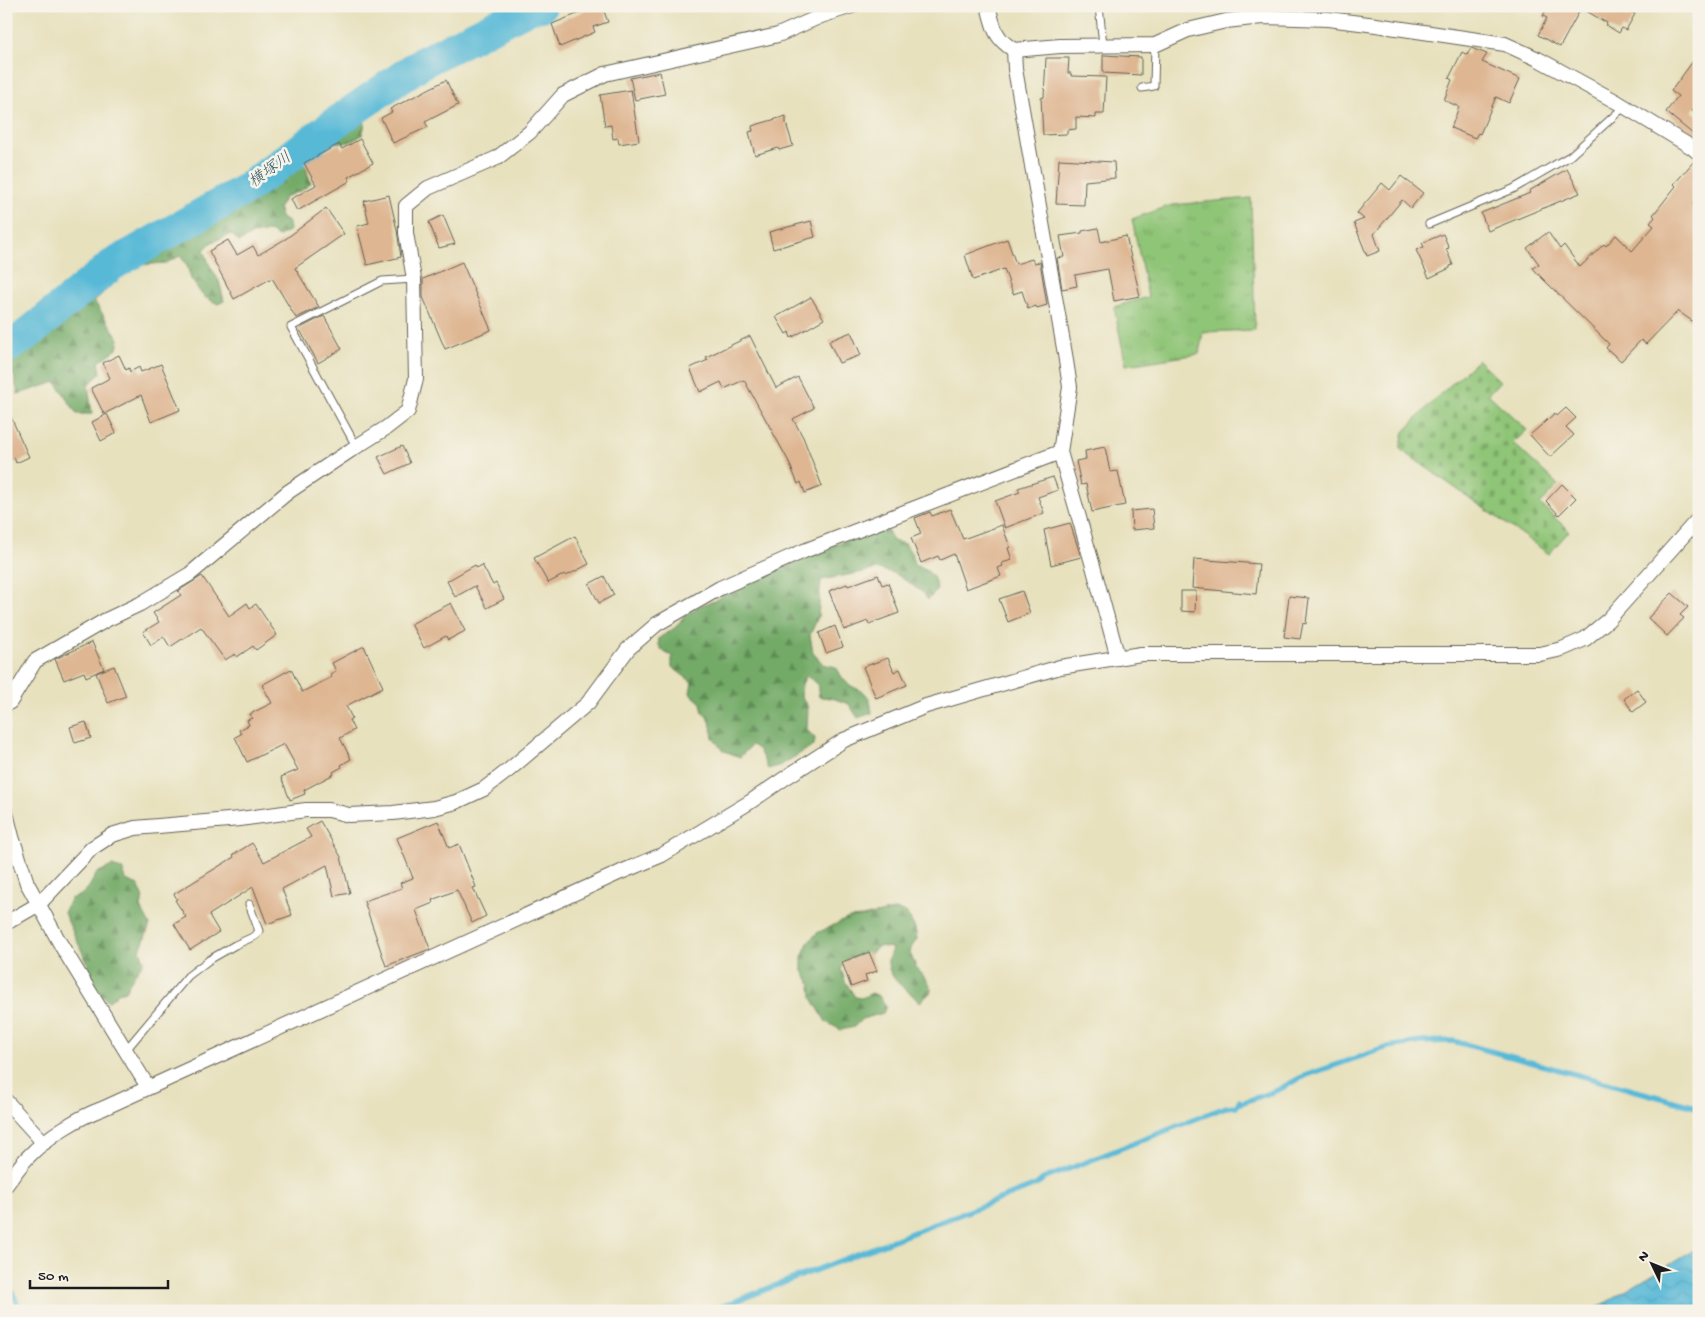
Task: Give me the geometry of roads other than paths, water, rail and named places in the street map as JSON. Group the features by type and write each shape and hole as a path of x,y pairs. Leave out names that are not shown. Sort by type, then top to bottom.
{"street":[{"path":"6,704 10,702 35,660 106,620 140,604 190,574 288,492 386,428 408,411 416,379 414,279 406,233 406,206 428,188 497,158 530,132 563,95 605,74 778,35 821,16 852,6"},
{"path":"988,6 1001,42 1014,50 1103,45 1155,45 1188,30 1226,22 1262,11 1296,12 1328,19 1376,24 1505,44 1538,59 1625,106 1697,148"},
{"path":"1014,50 1015,69 1070,387 1060,452 1118,658"},
{"path":"6,923 39,904 92,848 112,835 135,828 240,820 306,810 329,810 348,815 393,813 434,808 456,802 484,789 588,703 610,676 628,649 657,624 720,588 804,551 1060,452"},
{"path":"6,1185 28,1156 84,1116 370,985 662,855 750,802 844,740 926,706 1060,666 1141,654 1540,654 1562,649 1585,639 1608,620 1694,534 1699,518"},
{"path":"6,813 27,883 148,1088"},
{"path":"6,1101 44,1144"}],"lane":[{"path":"1099,6 1103,45"},
{"path":"1142,88 1154,86 1155,45"},
{"path":"1428,224 1513,189 1570,156 1625,106"},
{"path":"356,446 292,327 382,281 414,279"},
{"path":"125,1051 188,976 208,960 235,944 256,936 259,931 250,904"}],"water":[{"path":"1699,1247 1699,1311 1592,1311"}],"waterway":[{"name":"横塚川","path":"6,348 24,337 112,265 246,189 345,116 423,62 531,7 541,6"},
{"path":"710,1311 1036,1185 1043,1179 1226,1107 1237,1106 1239,1101 1241,1103 1278,1090 1304,1076 1388,1047 1421,1042 1453,1041 1699,1108"},
{"path":"6,1279 21,1311"}]}
